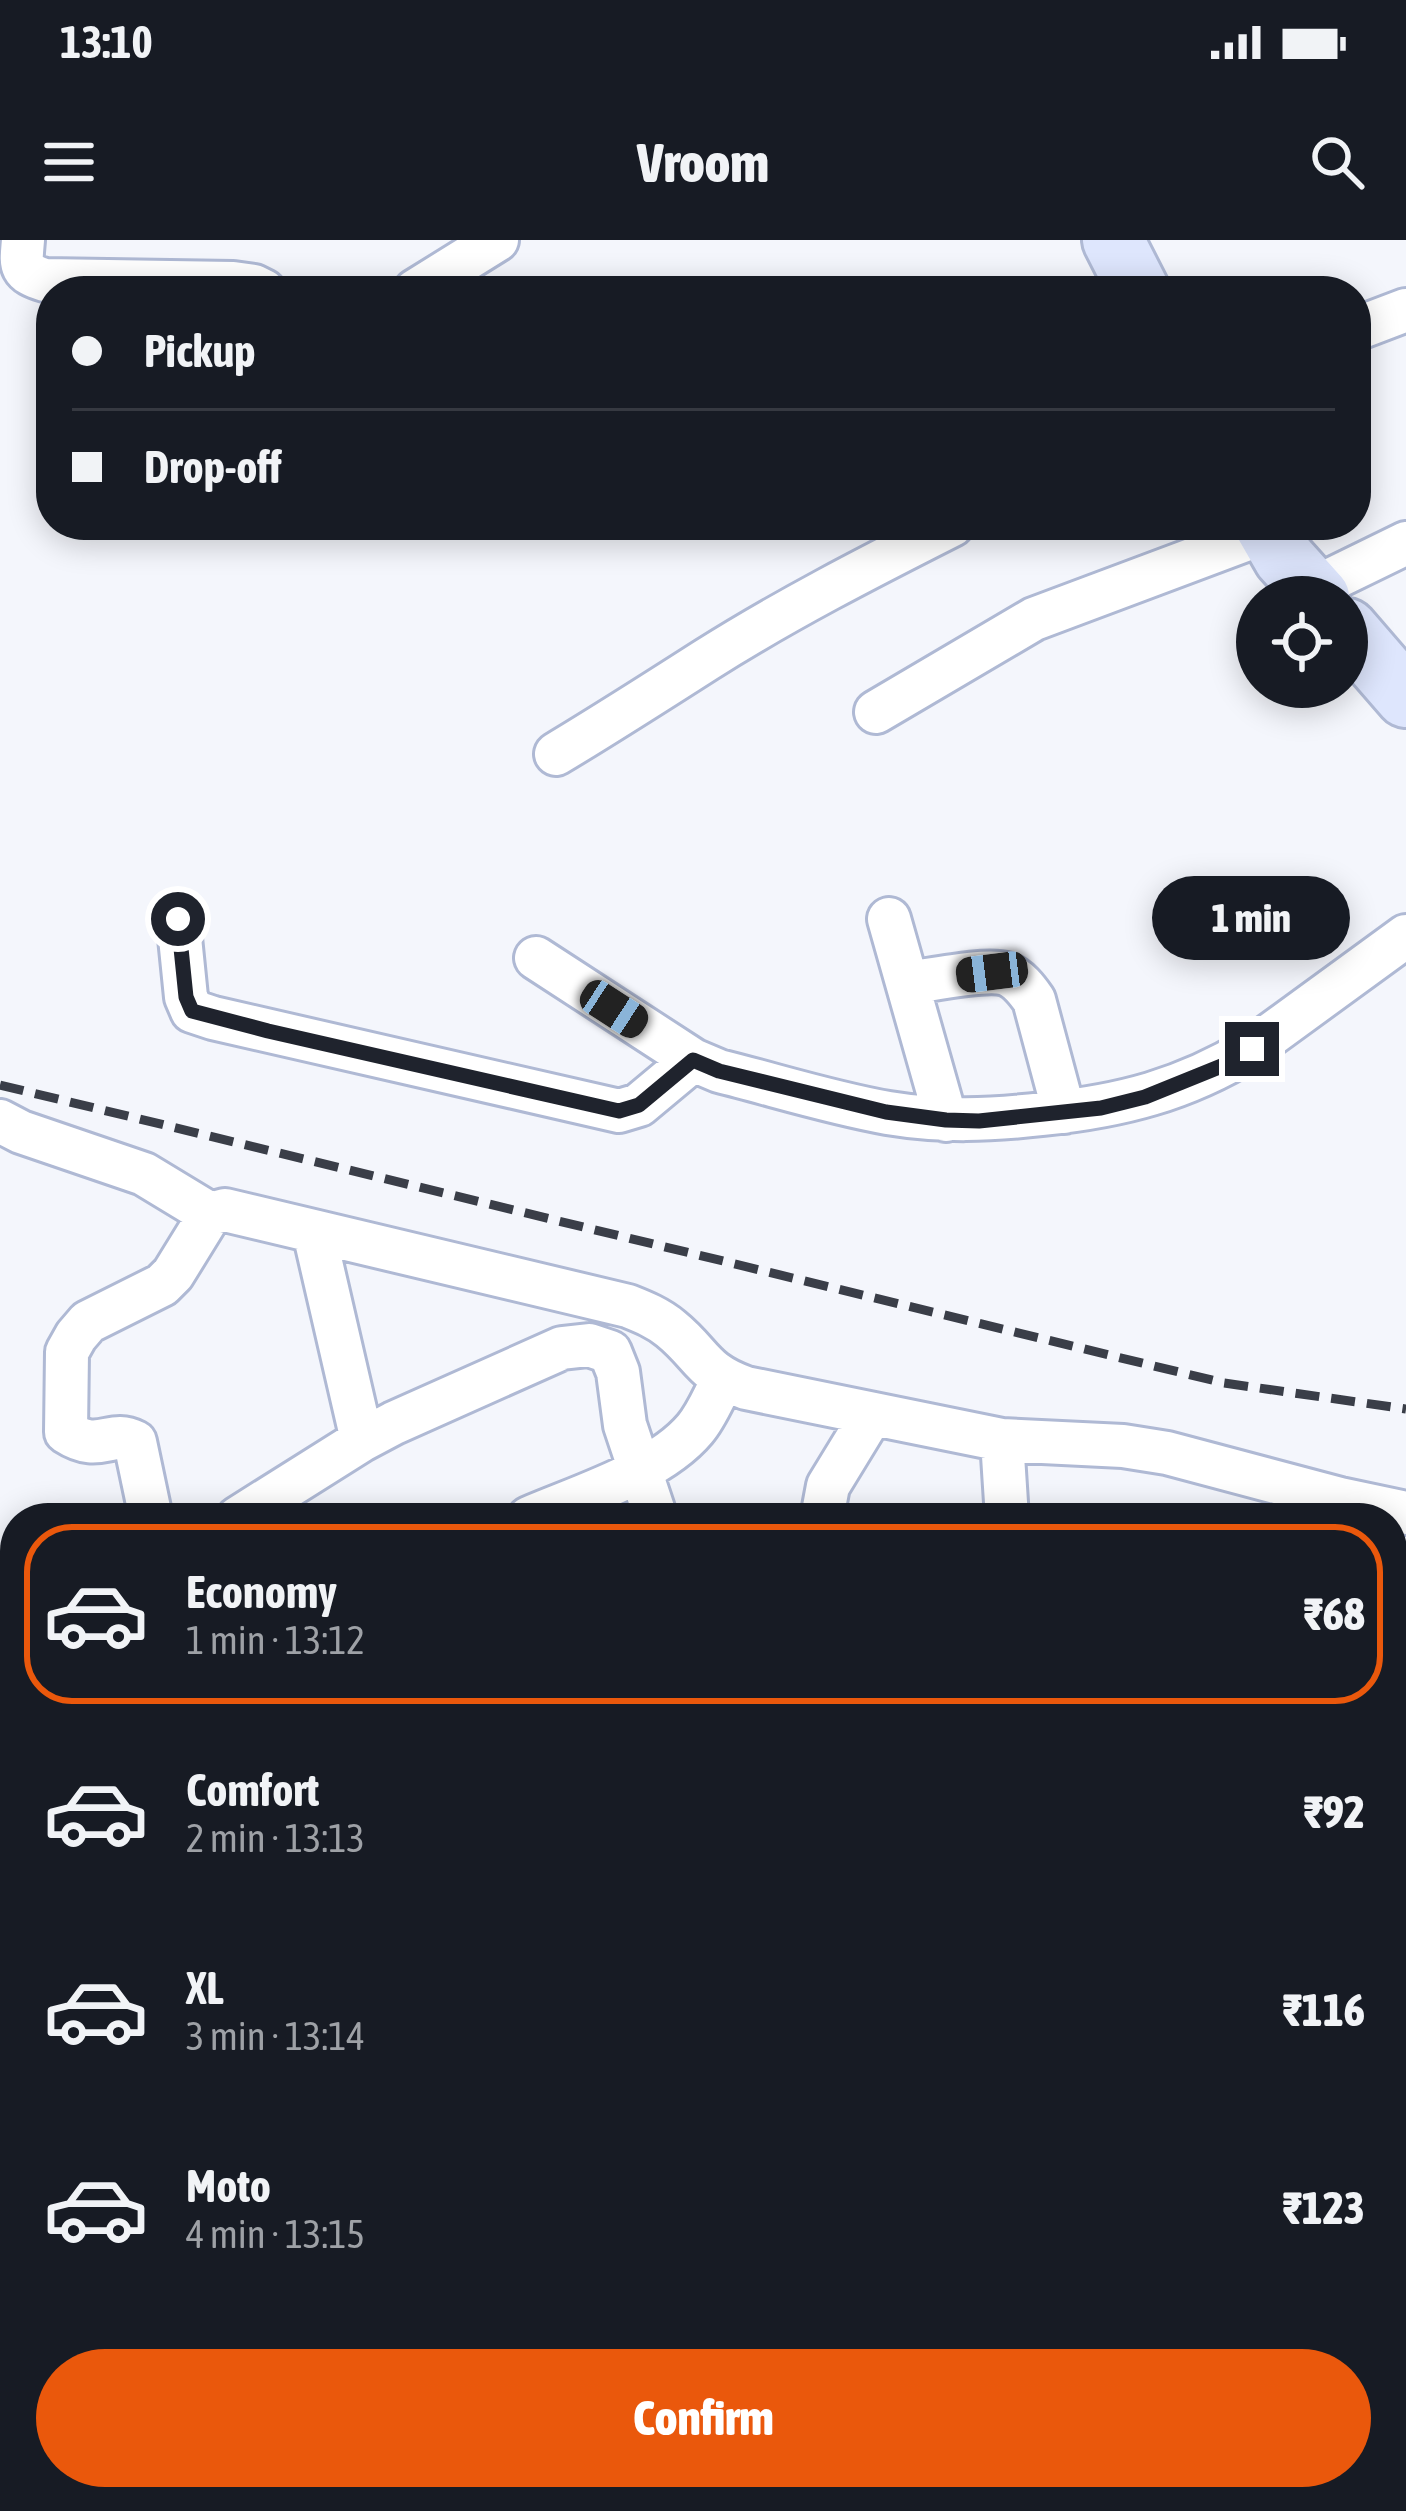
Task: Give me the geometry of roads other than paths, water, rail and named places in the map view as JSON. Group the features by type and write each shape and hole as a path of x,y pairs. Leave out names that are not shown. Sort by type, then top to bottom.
{"main road":[{"path":"1113,240 1131,276"},
{"path":"1274,540 1300,576"},
{"path":"1368,653 1406,697"}],"street":[{"path":"22,240 21,265 36,278"},
{"path":"439,276 497,240"},
{"path":"1371,323 1406,310"},
{"path":"556,754 746,637 922,540"},
{"path":"876,712 1034,619 1236,540"},
{"path":"1363,576 1406,543"},
{"path":"178,919 186,997 192,1011 213,1018 619,1111 639,1105 693,1060"},
{"path":"889,919 946,1120"},
{"path":"536,958 693,1060 719,1071 886,1112 979,1121 1101,1108 1145,1097 1229,1063 1406,936"},
{"path":"908,983 992,972 1009,974 1024,986 1034,1000 1064,1112"},
{"path":"0,1121 144,1174 210,1214"},
{"path":"148,1503 135,1442 125,1437 93,1443 66,1432 67,1352 88,1322 162,1285 210,1214 225,1210 628,1306 673,1330 722,1379 746,1388 1002,1440 1167,1453 1289,1502"},
{"path":"314,1232 362,1439"},
{"path":"262,1503 362,1439 562,1348 590,1345 610,1352 618,1372 625,1425 651,1503"},
{"path":"564,1503 640,1470 683,1442 699,1424 722,1379"},
{"path":"825,1503 828,1486 872,1414"},
{"path":"1002,1440 1005,1503"}],"railway":[{"path":"0,1085 1224,1383 1406,1409"}]}
